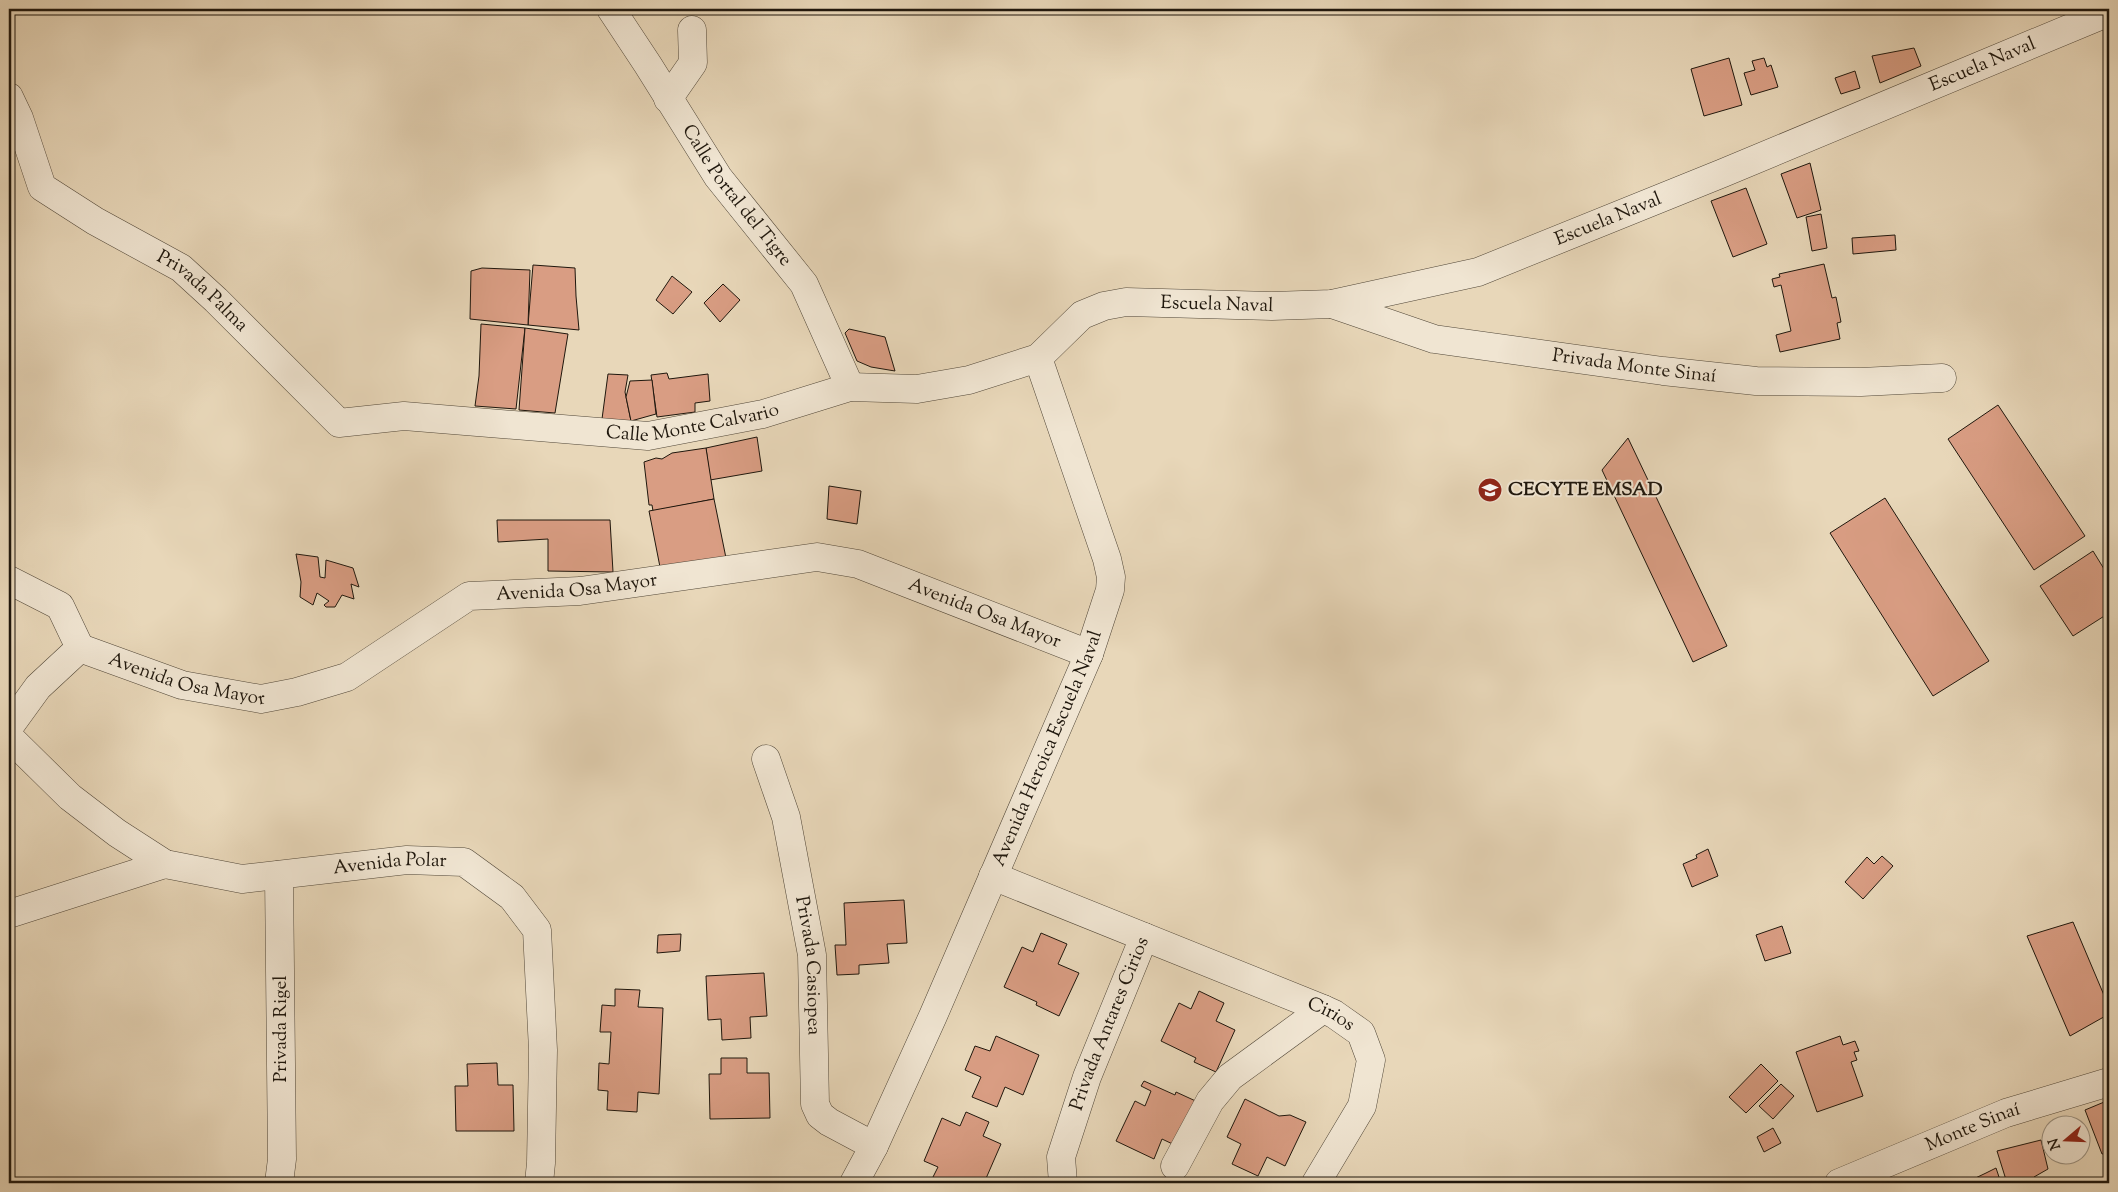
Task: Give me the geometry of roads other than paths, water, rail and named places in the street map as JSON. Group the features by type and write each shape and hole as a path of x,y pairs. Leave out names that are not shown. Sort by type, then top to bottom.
{"street":[{"name":"Calle Portal del Tigre","path":"611,9 718,177 804,284 850,387"},
{"name":"Escuela Naval","path":"1038,358 1082,315 1104,306 1126,302 1272,306 1332,304 1478,272 1732,169 2109,12"},
{"path":"668,99 693,63 692,30"},
{"name":"Privada Palma","path":"9,97 19,118 42,187 95,221 181,268 216,300 339,423"},
{"name":"Privada Monte Sinaí","path":"1332,304 1434,339 1663,371 1756,381 1861,382 1942,378"},
{"name":"Calle Monte Calvario","path":"339,423 404,416 648,436 763,414 850,387 917,389 969,380 1038,358"},
{"name":"Avenida Heroica Escuela Naval","path":"854,1183 874,1146 1089,654 1110,590 1111,577 1108,559 1038,358"},
{"name":"Avenida Osa Mayor","path":"80,648 182,685 261,699 297,692 347,677 469,596 580,591 817,557 858,564 1089,654"},
{"path":"9,580 60,606 80,648 38,687 9,727"},
{"name":"Avenida Polar","path":"9,736 70,797 117,833 164,864 242,879 407,860 464,862 512,897 537,930 543,1050 541,1163 538,1183"},
{"name":"Privada Casiopea","path":"766,759 786,817 812,956 815,1104 820,1115 829,1122 874,1146"},
{"path":"9,914 164,864"},
{"name":"Privada Rigel","path":"279,875 282,1159 279,1183"},
{"name":"Privada Antares Cirios","path":"993,876 1144,937 1087,1077 1061,1157 1064,1183"},
{"name":"Cirios","path":"1144,937 1323,1009 1334,1014 1361,1033 1371,1060 1362,1106 1316,1183"},
{"path":"1175,1166 1210,1101 1230,1078 1323,1009"},
{"name":"Monte Sinaí","path":"1839,1183 2006,1113 2109,1082"}],"place":[{"name":"CECYTE EMSAD","path":"1490,490"}]}
